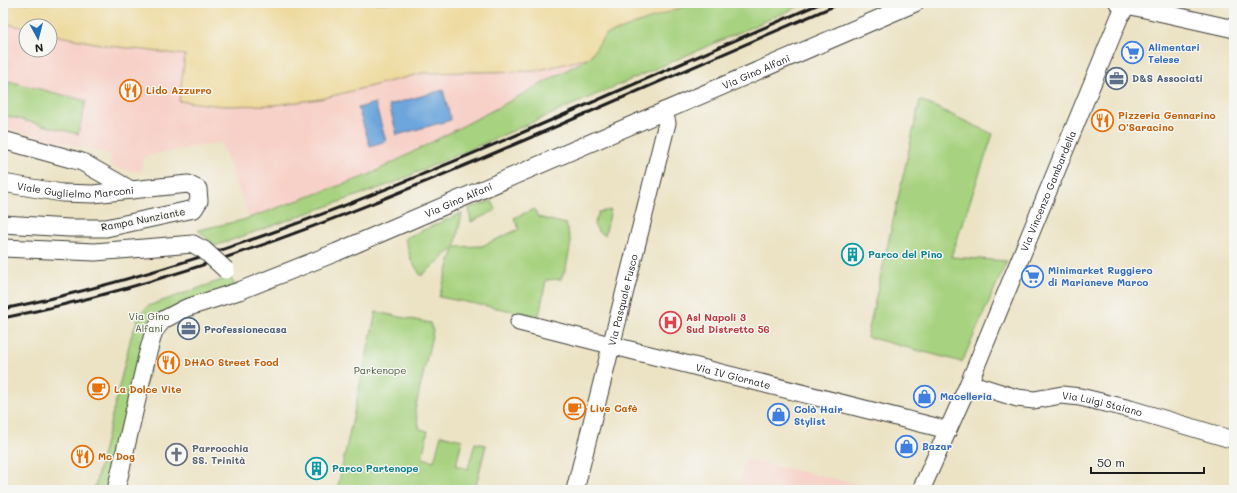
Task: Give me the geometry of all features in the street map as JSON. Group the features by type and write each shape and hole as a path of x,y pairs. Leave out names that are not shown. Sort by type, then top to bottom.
{"street":[{"name":"Via Gino Alfani","path":"116,490 147,356 154,331 163,320 186,308 239,291 337,252 915,3"},
{"path":"1124,4 1234,29"},
{"name":"Via Vincenzo Gambardella","path":"921,490 969,383 1124,4"},
{"name":"Via Pasquale Fusco","path":"576,490 613,346 667,123 664,111"},
{"name":"Viale Guglielmo Marconi","path":"3,140 82,162 131,190"},
{"name":"Viale Guglielmo Marconi","path":"3,183 62,193 93,194 131,190"},
{"name":"Rampa Nunziante","path":"3,224 70,228 106,228 194,209 199,201 198,189 188,184 131,190"},
{"path":"3,248 95,252 193,244 204,250 226,270 239,291"},
{"name":"Via IV Giornate","path":"519,322 948,430"},
{"name":"Via Luigi Staiano","path":"969,383 1017,398 1034,400 1062,395 1080,397 1130,409 1234,440"}],"shaded area":[{"path":"3,23 18,26 18,58 58,58 58,36 110,46 185,55 223,106 275,105 320,99 423,73 535,71 589,58 369,175 249,218 221,142 145,156 140,172 112,167 110,154 3,128"},
{"path":"744,459 881,489 888,490 738,490"}],"green space":[{"path":"694,3 807,3 393,183 215,246 198,230 243,220 369,175 589,58 605,35"},
{"path":"9,81 86,101 78,134 3,115 3,106"},
{"path":"920,100 993,134 951,257 1007,261 962,362 867,337"},
{"path":"492,201 496,210 471,222 469,208"},
{"path":"534,209 538,217 566,224 571,243 566,268 561,279 546,280 539,316 439,297 454,248 421,276 411,260 405,238 462,213 455,247 482,246 519,229 514,218"},
{"path":"611,210 605,235 599,232 594,225 599,212"},
{"name":"Via Gino Alfani","path":"230,277 239,291 163,320 115,490 94,490 131,337 140,314 148,306"},
{"name":"Parkenope","path":"376,312 430,323 433,331 415,410 420,429 428,431 422,458 434,461 441,435 462,440 456,466 468,469 475,443 486,445 475,490 337,490"}],"sand":[{"path":"3,3 694,3 605,35 589,58 535,71 423,73 320,99 275,105 223,106 179,101 185,55 110,46 58,36 58,18 18,18 18,26 3,23"}],"water":[{"path":"443,90 451,120 397,135 389,105"},
{"path":"375,103 386,141 370,146 358,108"}],"railway":[{"path":"3,309 74,293 144,274 280,230 347,205 480,151 821,3"},
{"path":"3,318 74,302 143,283 280,239 414,187 481,159 841,3"}],"place":[{"name":"Alimentari Telese","path":"1132,53"},
{"name":"D&S Associati","path":"1117,78"},
{"name":"Lido Azzurro","path":"131,90"},
{"name":"Pizzeria Gennarino O'Saracino","path":"1102,121"},
{"name":"Parco del Pino","path":"852,254"},
{"name":"Minimarket Ruggiero di Marianeve Marco","path":"1032,276"},
{"name":"Asl Napoli 3 Sud Distretto 56","path":"670,323"},
{"name":"Professionecasa","path":"189,329"},
{"name":"DHAO Street Food","path":"169,362"},
{"name":"La Dolce Vite","path":"99,389"},
{"name":"Macelleria","path":"925,396"},
{"name":"Live Cafè","path":"575,408"},
{"name":"Colò Hair Stylist","path":"779,415"},
{"name":"Bazar","path":"906,446"},
{"name":"Parrocchia SS. Trinità","path":"177,454"},
{"name":"Mc Dog","path":"83,456"},
{"name":"Parco Partenope","path":"317,468"}]}
